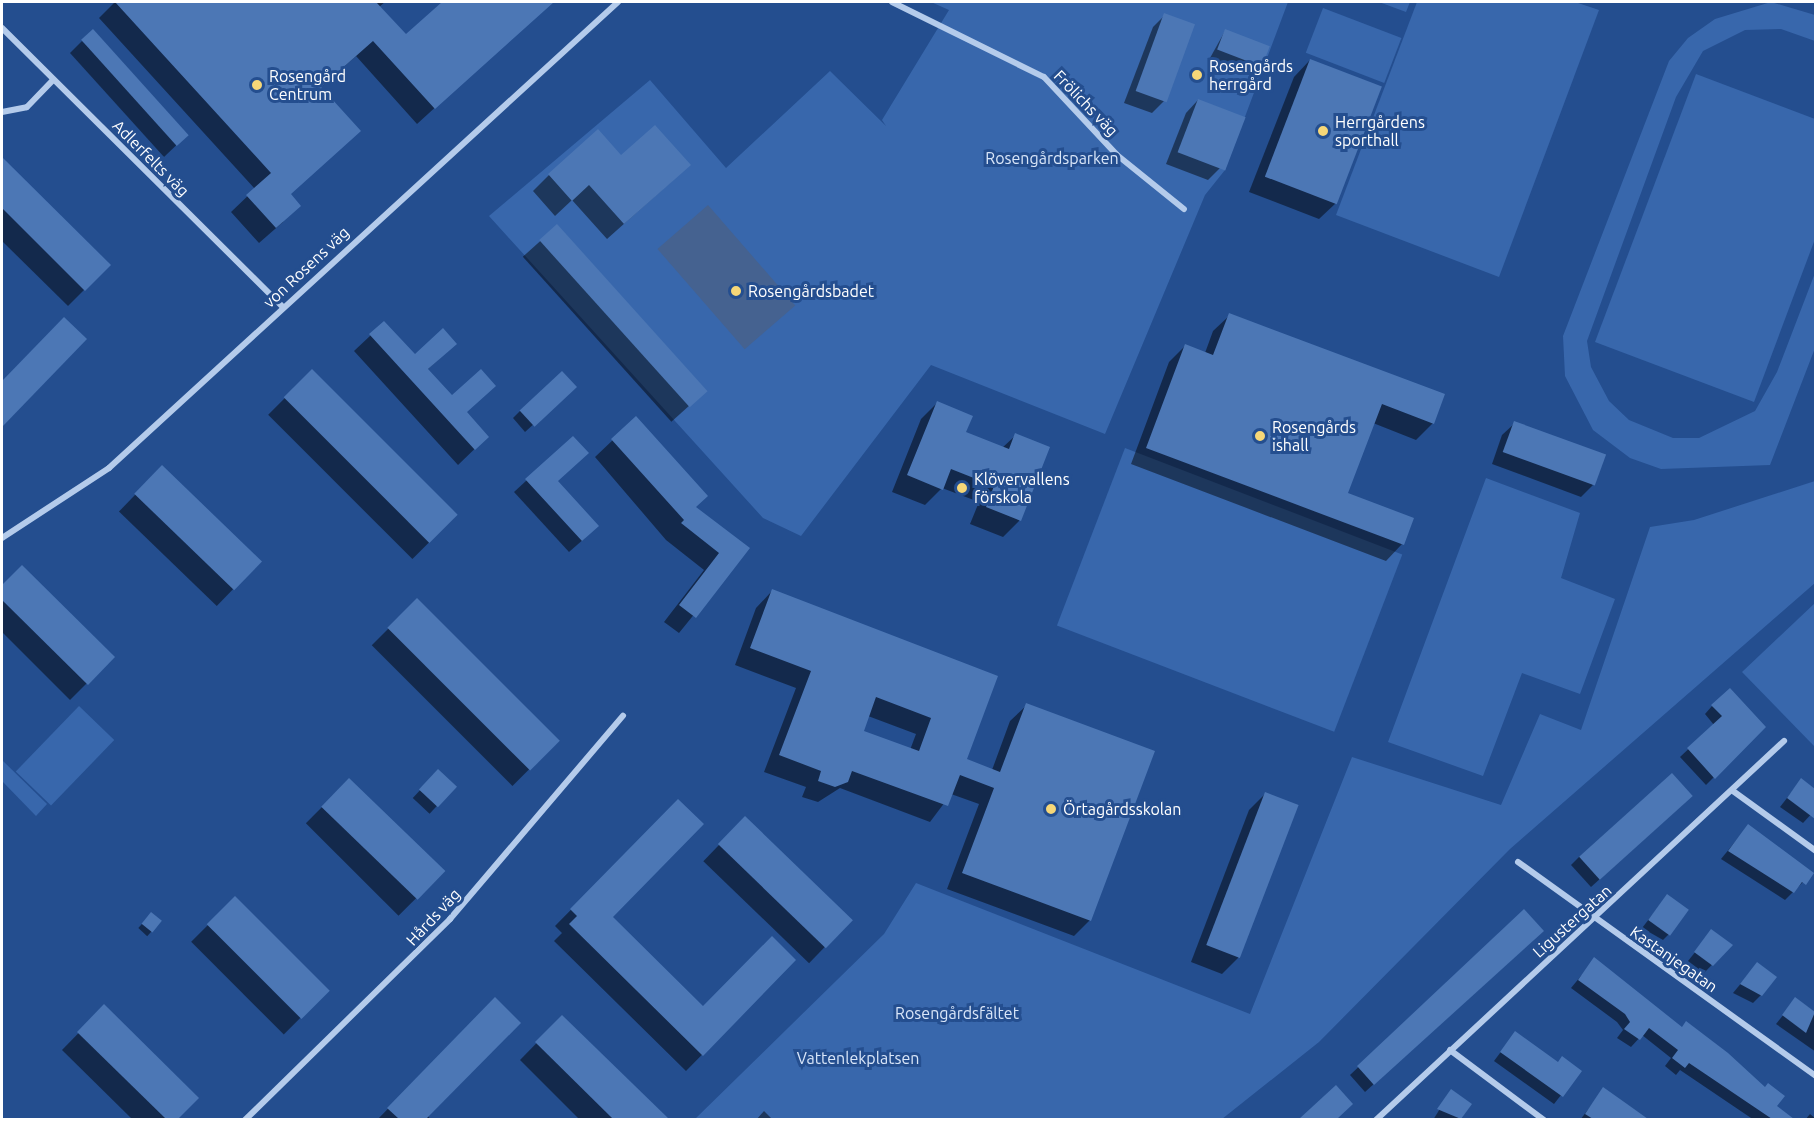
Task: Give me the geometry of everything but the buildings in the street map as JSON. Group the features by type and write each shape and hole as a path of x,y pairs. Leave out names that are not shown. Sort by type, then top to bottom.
{"street":[{"name":"von Rosens väg","path":"2,538 109,468 618,2"},
{"name":"Frölichs väg","path":"892,2 1044,77 1117,155 1184,209"},
{"name":"Adlerfelts väg","path":"2,28 283,307"},
{"path":"2,112 27,107 53,80"},
{"name":"Hårds väg","path":"245,1119 450,920 623,716"},
{"name":"Ligustergatan","path":"1376,1119 1733,791 1784,741"},
{"path":"1733,791 1815,851"},
{"name":"Kastanjegatan","path":"1518,862 1815,1077"},
{"path":"1450,1050 1544,1119"}],"green space":[{"name":"Rosengårdsparken","path":"931,2 1288,2 1225,170 1205,195 1105,434 931,365 801,536 763,518 489,216 650,80 726,168 830,71 886,126 882,120 949,10"},
{"path":"1379,2 1410,2 1406,12"},
{"path":"1417,2 1575,2 1599,10 1499,277 1336,215"},
{"path":"1771,2 1815,15 1815,41 1781,29 1745,30 1703,51 1676,97 1587,341 1591,367 1609,401 1629,420 1673,438 1699,438 1755,411 1777,372 1815,273 1815,348 1770,465 1661,469 1630,458 1593,430 1565,376 1563,336 1669,61 1688,38 1715,19"},
{"path":"1323,8 1401,38 1384,83 1306,53"},
{"path":"1696,74 1815,119 1815,239 1754,402 1595,342"},
{"path":"1125,448 1402,554 1334,732 1057,625"},
{"path":"1486,478 1580,513 1561,578 1615,599 1580,694 1522,673 1483,776 1388,742"},
{"name":"Rosengårdsfältet","path":"1815,481 1815,583 1510,849 1319,1042 1222,1119 695,1119 884,934 916,883 1250,1014 1352,757 1501,805 1540,714 1581,730 1650,527 1694,520"},
{"path":"1815,603 1815,747 1742,672"},
{"path":"79,706 114,740 51,805 16,771"},
{"path":"2,760 47,804 36,816 2,781"}],"shaded area":[{"path":"708,205 795,305 745,349 657,249"}],"place":[{"name":"Rosengårds herrgård","path":"1197,75"},
{"name":"Rosengård Centrum","path":"257,85"},
{"name":"Herrgårdens sporthall","path":"1323,131"},
{"name":"Rosengårdsbadet","path":"736,291"},
{"name":"Rosengårds ishall","path":"1260,436"},
{"name":"Klövervallens förskola","path":"962,488"},
{"name":"Örtagårdsskolan","path":"1051,809"}],"park label":[{"name":"Vattenlekplatsen","path":"858,1058"}]}
